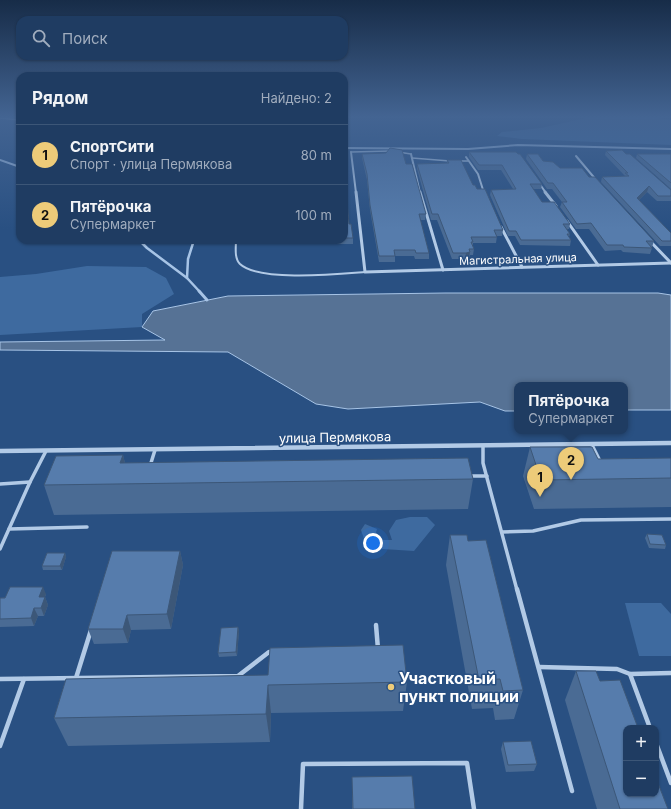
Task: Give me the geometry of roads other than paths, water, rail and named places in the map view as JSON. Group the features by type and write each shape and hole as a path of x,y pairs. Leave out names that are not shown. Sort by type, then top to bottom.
{"street":[{"path":"351,154 365,272"},
{"path":"411,154 415,174 443,270"},
{"path":"576,156 600,184"},
{"path":"466,157 478,174 488,200"},
{"path":"535,177 557,207"},
{"path":"566,219 598,265"},
{"path":"498,221 522,267"},
{"path":"644,235 671,263"},
{"name":"Магистральная улица","path":"365,272 671,263"},
{"name":"улица Пермякова","path":"0,451 671,444"}],"lane":[{"path":"412,158 468,161"},
{"path":"236,244 235,254 240,264 251,271 314,276 365,272"},
{"path":"592,445 602,465"},
{"path":"483,446 483,463 572,791"},
{"path":"148,473 155,450"},
{"path":"0,549 30,482 46,451"},
{"path":"463,476 487,476"},
{"path":"0,484 30,482"},
{"path":"502,532 534,531 580,520 671,519"},
{"path":"9,529 88,527"},
{"path":"76,678 93,625"},
{"path":"370,650 378,650 376,625"},
{"path":"0,679 238,676 269,652 277,651"},
{"path":"539,667 617,669 630,674 671,673"},
{"path":"630,674 649,725"},
{"path":"0,746 24,679"},
{"path":"659,751 671,783"},
{"path":"301,809 303,764 460,763 467,763 474,809"}],"waterway":[{"path":"0,160 16,166"},
{"path":"143,244 187,278"},
{"path":"187,278 188,259 193,244"},
{"path":"187,278 200,292"},
{"path":"199,291 207,300"}],"place":[{"name":"Пятёрочка","path":"571,480"},
{"name":"СпортСити","path":"540,497"},
{"name":"Участковый пункт полиции","path":"391,687"}]}
